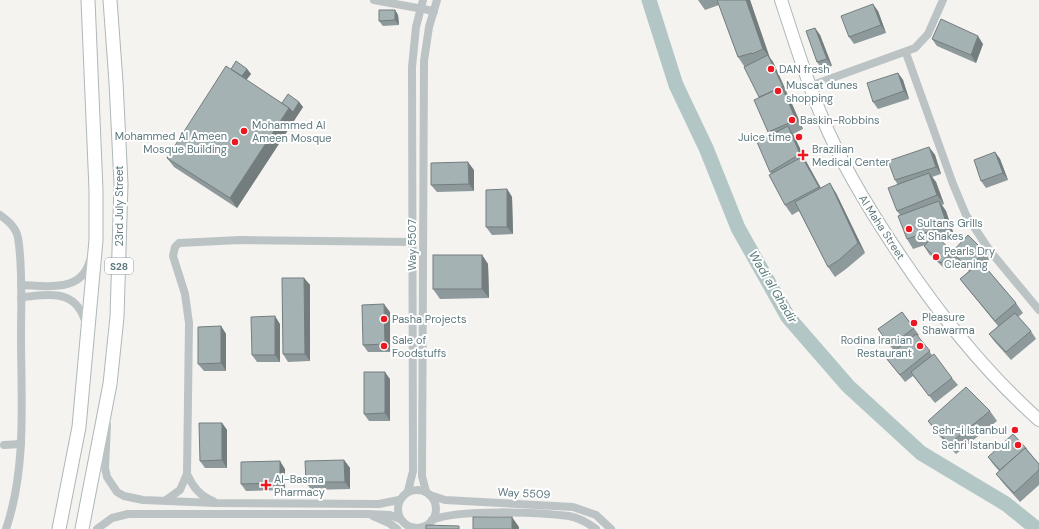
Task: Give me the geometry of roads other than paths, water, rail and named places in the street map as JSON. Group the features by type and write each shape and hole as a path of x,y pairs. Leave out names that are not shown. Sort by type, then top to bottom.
{"main road":[{"name":"23rd July Street","path":"59,529 79,427 89,332 96,240 96,190 88,0"},
{"name":"23rd July Street","path":"82,529 110,384 116,317 121,184 110,0"}],"street":[{"path":"374,0 422,4 434,12"},
{"name":"Way 5507","path":"428,493 422,484 424,61 429,27 437,0"},
{"name":"Al Maha Street","path":"781,0 799,56 828,131 859,193 924,291 984,366 1039,420"},
{"path":"810,86 906,53 922,42 928,34 943,0"},
{"name":"Way 5507","path":"408,491 413,471 412,67 414,40 422,4"},
{"path":"906,53 953,184 966,215 990,251 1039,310"},
{"path":"0,215 10,223 18,238 21,285 21,444 16,494 6,529"},
{"path":"21,285 64,285 76,281 85,273 89,266 96,240"},
{"path":"215,502 198,492 191,484 188,474 189,323 185,294 173,256 175,247 179,243 240,240 413,242"},
{"path":"21,297 56,295 71,299 82,310 89,332"},
{"path":"110,384 105,468 107,477 117,492 124,496 143,500 215,502 379,504 399,500"},
{"path":"4,445 21,444"},
{"path":"166,500 180,490 188,474"},
{"path":"97,529 112,518 128,514 390,515 404,524 416,528 428,525 436,510 436,505 428,493 414,489 408,491 399,500 397,507 404,524"},
{"name":"Way 5509","path":"428,493 445,500 573,507 596,515 611,529"},
{"path":"367,514 389,523 396,529"},
{"name":"Way 5509","path":"428,525 450,515 538,515 570,516 582,520 596,529"}],"waterway":[{"name":"Wadi al Ghadir","path":"649,0 676,85 706,148 738,228 788,317 848,386 921,453 1006,504 1037,529"}],"place":[{"name":"DAN fresh","path":"771,69"},
{"name":"Muscat dunes shopping","path":"778,91"},
{"name":"Baskin-Robbins","path":"792,120"},
{"name":"Mohammed Al Ameen Mosque","path":"244,131"},
{"name":"Juice time","path":"799,137"},
{"name":"Mohammed Al Ameen Mosque Building","path":"235,142"},
{"name":"Brazilian Medical Center","path":"803,155"},
{"name":"Sultans Grills & Shakes","path":"909,229"},
{"name":"Pearls Dry Cleaning","path":"936,257"},
{"name":"Pasha Projects","path":"384,319"},
{"name":"Pleasure Shawarma","path":"914,323"},
{"name":"Sale of Foodstuffs","path":"384,346"},
{"name":"Rodina Iranian Restaurant","path":"920,346"},
{"name":"Sehr-i Istanbul","path":"1015,430"},
{"name":"Sehri Istanbul","path":"1018,445"},
{"name":"Al-Basma Pharmacy","path":"266,485"}]}
